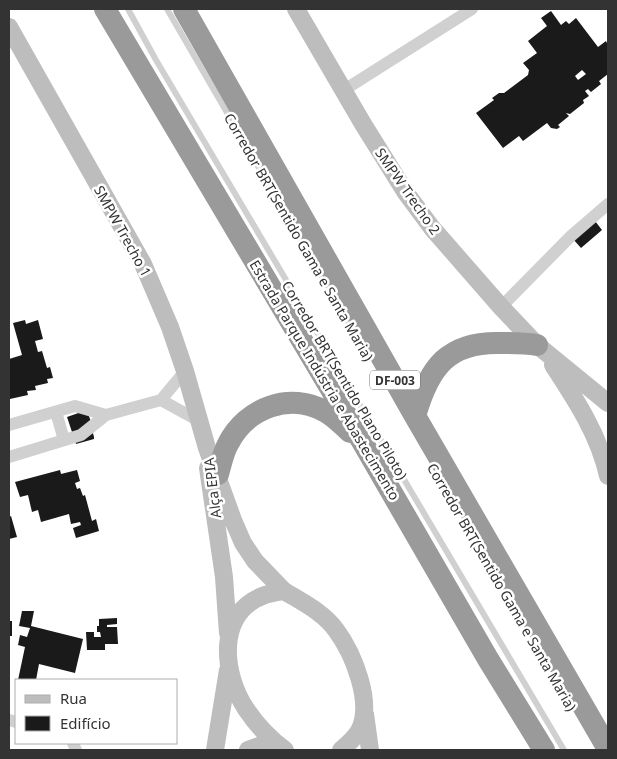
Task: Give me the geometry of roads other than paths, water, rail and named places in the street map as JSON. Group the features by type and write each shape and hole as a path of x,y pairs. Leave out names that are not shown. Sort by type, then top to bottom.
{"highway":[{"name":"Estrada Parque Indústria e Abastecimento","path":"106,9 363,443 488,659 544,750"},
{"name":"DF-003","path":"184,9 415,416 608,749"},
{"path":"415,416 428,379 440,363 457,351 469,345 483,342 528,343 542,350"},
{"path":"218,474 228,443 237,430 254,413 271,405 290,402 309,404 327,412 363,443"}],"street":[{"name":"SMPW Trecho 2","path":"296,9 406,193 432,228 501,308 542,350"},
{"path":"344,90 472,9"},
{"name":"SMPW Trecho 1","path":"9,27 143,264 158,297 185,371 207,448"},
{"path":"501,308 571,236 608,204"},
{"path":"542,350 608,403"},
{"path":"542,350 585,416 597,442 608,476"},
{"path":"9,456 81,434 106,415 161,400 185,371"},
{"path":"161,400 201,422"},
{"path":"9,425 75,406 106,415"},
{"path":"56,412 64,440"},
{"name":"Alça EPIA","path":"207,448 243,543 255,561 284,591 312,607 335,629 350,654 359,677 364,706"},
{"name":"Alça EPIA","path":"207,448 209,477 224,577 228,667"},
{"path":"228,634 238,614 250,604 265,595 284,591"},
{"path":"228,667 236,692 246,709 279,745"},
{"path":"215,750 228,667"},
{"path":"341,750 360,729 364,706"},
{"path":"364,706 370,750"},
{"path":"248,750 279,745"}],"lane":[{"name":"Corredor BRT(Sentido Plano Piloto)","path":"128,9 156,60 564,750"},
{"name":"Corredor BRT(Sentido Gama e Santa Maria)","path":"167,9 357,336"}]}
